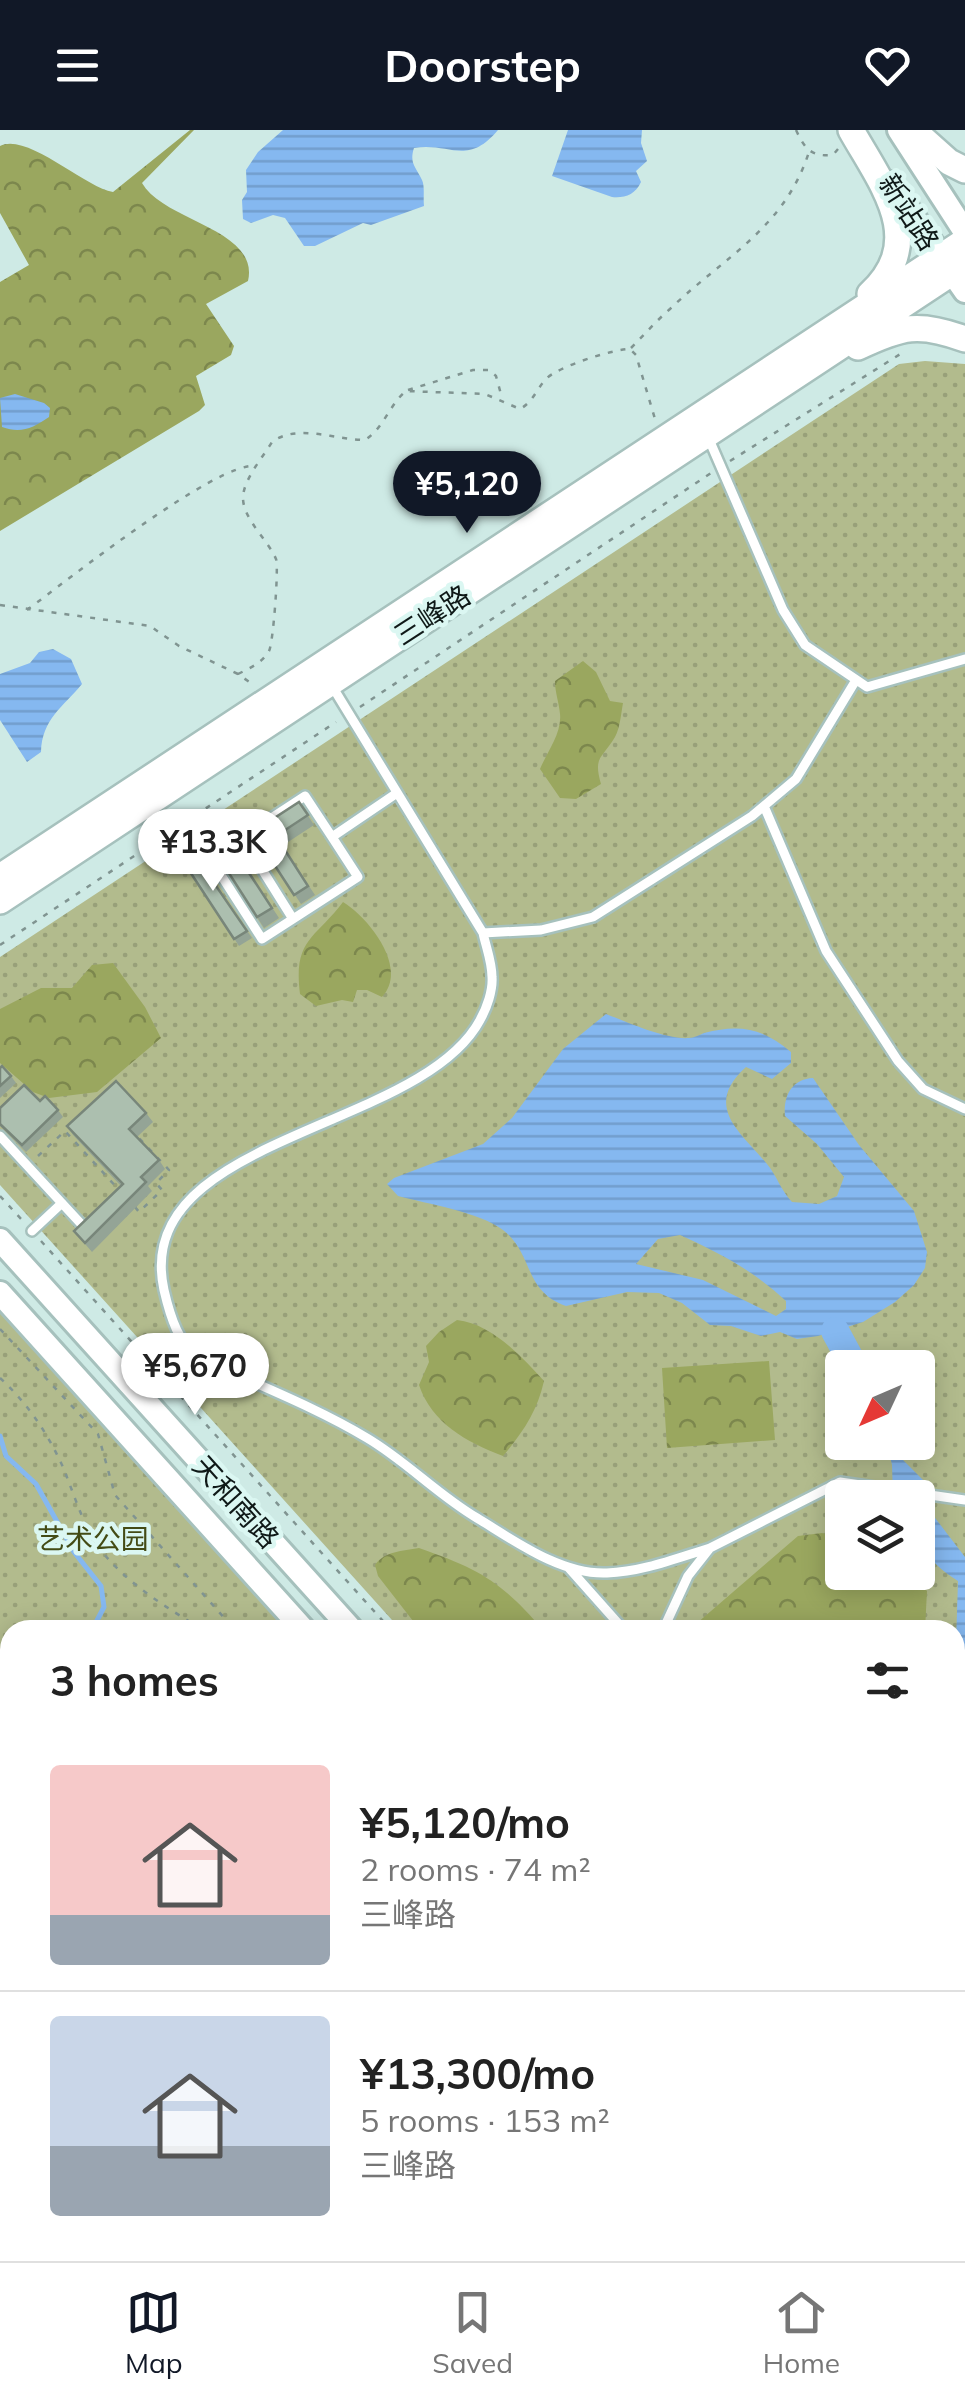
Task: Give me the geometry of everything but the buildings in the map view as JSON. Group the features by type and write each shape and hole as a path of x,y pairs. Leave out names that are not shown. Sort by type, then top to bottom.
{"main road":[{"path":"913,130 965,170"},
{"path":"789,369 884,281 900,239 894,208 849,135"},
{"name":"三峰路","path":"0,900 325,674 789,369 955,272 965,242"},
{"path":"789,369 909,328 932,327 965,339"},
{"name":"三峰路","path":"0,877 707,434 789,369"}],"street":[{"name":"新站路","path":"899,130 965,232"},
{"name":"新站路","path":"849,135 955,272"},
{"name":"天和南路","path":"0,1240 343,1620"},
{"name":"天和南路","path":"0,1294 295,1620"}],"lane":[{"path":"707,434 782,610 805,645 867,687 965,660"},
{"path":"325,674 482,932 493,979 486,1010 471,1037 442,1065 398,1092 244,1158 192,1193 169,1232 160,1272 171,1318 186,1345 203,1363 244,1378 368,1438 460,1508 533,1552 605,1574 645,1568 710,1548 840,1482 965,1500"},
{"path":"482,932 541,930 593,917 764,806 796,779 856,680"},
{"path":"332,837 398,793"},
{"path":"306,796 332,837 358,877 262,939 210,858 306,796"},
{"path":"764,806 826,950 898,1061 923,1089 965,1109"},
{"path":"256,860 294,918"},
{"path":"0,1136 83,1226"},
{"path":"32,1231 62,1203"},
{"path":"668,1620 688,1576 710,1548"},
{"path":"566,1565 615,1620"}],"path":[{"path":"796,130 809,152 816,156 833,155 849,135"},
{"path":"406,391 485,394 520,409 530,404 552,374 618,349 630,349 667,310 752,242 800,178 809,152"},
{"path":"630,349 636,356 656,424"},
{"path":"0,945 721,466 911,349"},
{"path":"238,674 262,660 272,646 272,601 279,580 278,563 245,511 242,496 272,442 288,434 365,440 379,429 393,402 406,391 473,370 489,370 496,376 502,401"},
{"path":"28,610 174,502 236,469 249,464 258,466"},
{"path":"0,605 150,626 256,687"},
{"path":"130,1130 169,1170 156,1183 162,1190 139,1212 130,1202"},
{"path":"28,1166 65,1132 120,1192"},
{"path":"0,1196 382,1620"},
{"path":"0,1329 98,1434 115,1495 226,1620"},
{"path":"0,1378 43,1428 85,1524 101,1550 136,1586 187,1620"}],"green space":[{"path":"194,130 142,183 169,207 225,237 248,263 248,281 206,304 234,346 231,355 196,376 205,405 199,411 0,531 0,282 29,265 0,213 0,146 11,144 40,153 113,192"},
{"path":"899,364 965,364 965,1620 392,1620 0,1185 0,957"},
{"path":"583,661 596,672 610,701 623,703 621,716 615,737 598,763 601,784 576,799 560,798 540,769 560,721 555,681"},
{"path":"343,902 374,931 382,945 391,972 389,985 382,997 357,990 353,1002 342,1000 316,1006 300,994 303,950"},
{"path":"113,963 145,1007 161,1038 97,1092 49,1098 33,1092 0,1063 0,1009 41,988 72,988 92,965"},
{"name":"艺术公园","path":"0,1302 288,1620 0,1620"},
{"path":"457,1320 494,1334 544,1381 528,1421 503,1456 452,1430 432,1410 419,1385 429,1362 426,1346"},
{"path":"769,1361 775,1440 667,1448 662,1368"},
{"path":"825,1534 825,1590 927,1591 926,1620 701,1620 798,1536"},
{"path":"419,1548 488,1578 534,1620 412,1620 378,1576 375,1565 400,1551"}],"water":[{"path":"283,130 498,130 477,148 414,148 413,161 423,183 424,206 371,225 363,223 315,246 304,246 285,218 273,215 251,223 243,219 246,170 258,152"},
{"path":"568,130 642,130 641,143 647,161 636,171 641,182 636,190 612,197 552,176"},
{"path":"15,394 44,403 50,408 49,417 27,429 2,427 0,398"},
{"path":"53,649 71,659 82,684 49,722 41,752 27,762 0,720 0,674 30,663 39,652"},
{"path":"606,1014 680,1038 740,1029 770,1038 791,1052 791,1063 772,1079 746,1067 733,1081 726,1107 737,1130 792,1202 819,1204 837,1196 844,1177 817,1144 785,1116 790,1090 813,1078 859,1145 914,1211 927,1252 925,1268 895,1302 863,1322 797,1339 780,1332 761,1336 731,1326 710,1325 682,1303 659,1293 627,1292 566,1306 542,1291 520,1250 503,1230 467,1213 398,1196 387,1184 483,1144 512,1118 563,1049","holes":["680,1235 762,1281 786,1301 786,1309 776,1316 703,1280 636,1264 658,1239"]},
{"path":"891,1460 903,1460 923,1480 892,1480"},
{"path":"935,1518 965,1557 965,1620 957,1620 958,1581 935,1563"}],"waterway":[{"path":"835,1331 845,1350"},
{"path":"0,1436 6,1456 36,1484 74,1552 101,1586 104,1607 97,1620"}]}
